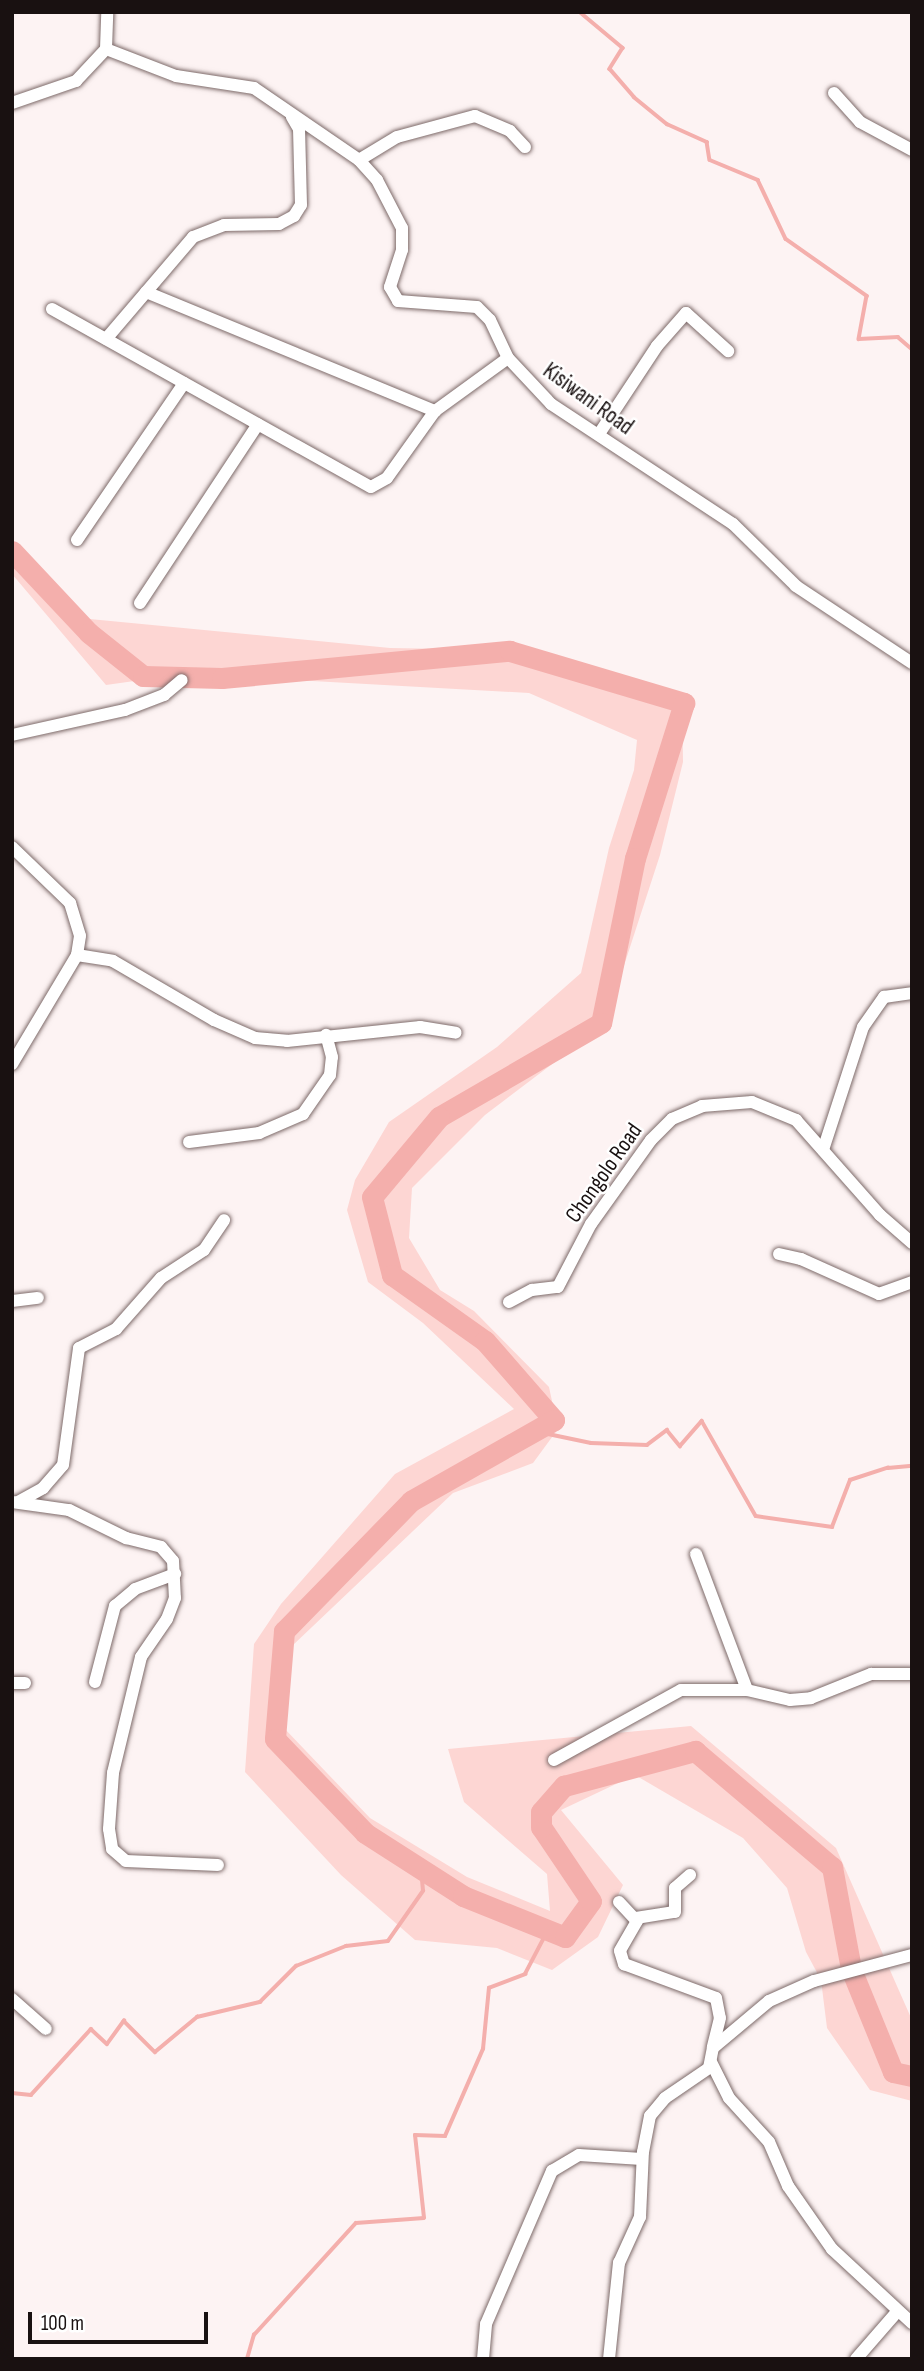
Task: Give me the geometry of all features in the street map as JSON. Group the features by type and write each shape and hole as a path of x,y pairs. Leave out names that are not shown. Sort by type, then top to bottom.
{"street":[{"path":"12,103 76,81 106,49 107,12"},
{"name":"Kisiwani Road","path":"106,49 176,76 242,84 286,108 359,160 377,180 402,228 402,250 390,282 393,294 402,303 477,307 490,320 508,358 551,404 733,524 796,586 912,663"},
{"path":"834,93 860,122 912,150"},
{"path":"106,339 193,237 225,225 279,224 294,216 302,205 299,129 286,108"},
{"path":"359,160 397,137 475,116 510,131 525,147"},
{"path":"146,292 435,411"},
{"path":"52,309 371,487 387,478 435,411 508,358"},
{"path":"599,434 657,346 686,313 729,351"},
{"path":"78,540 184,383"},
{"path":"140,603 258,424"},
{"path":"12,735 125,710 164,695 182,680"},
{"path":"12,847 69,903 79,923 77,955 12,1064"},
{"path":"77,955 113,961 239,1033 271,1040 420,1027 456,1033"},
{"path":"823,1150 863,1027 884,997 912,993"},
{"path":"188,1142 259,1133 303,1114 330,1075 332,1057 326,1035"},
{"name":"Chongolo Road","path":"509,1302 532,1290 558,1287 587,1230 636,1161 660,1129 686,1111 752,1102 796,1120 880,1215 912,1243"},
{"path":"15,1502 43,1488 63,1465 79,1348 116,1329 160,1278 204,1250 224,1220"},
{"path":"779,1254 802,1259 879,1294 912,1282"},
{"path":"12,1301 38,1298"},
{"path":"15,1502 60,1507 126,1538 161,1547 173,1561 175,1574 172,1611 146,1647 137,1673 113,1773 109,1829 112,1849 126,1861 218,1865"},
{"path":"696,1554 747,1689"},
{"path":"95,1682 115,1606 135,1589 175,1574"},
{"path":"554,1760 681,1690 747,1689 790,1700 811,1698 871,1674 912,1674"},
{"path":"619,1902 636,1917 675,1912 675,1888 690,1875"},
{"path":"609,2359 619,2263 640,2217 642,2160 650,2116 665,2098 703,2074 711,2062 720,2018 716,1998 642,1974 620,1958 636,1917"},
{"path":"713,2048 769,2001 827,1977 912,1955"},
{"path":"12,1999 46,2029"},
{"path":"711,2062 729,2098 769,2142 788,2186 832,2249 896,2313 912,2323"},
{"path":"483,2359 486,2324 552,2171 579,2155 642,2160"},
{"path":"856,2359 896,2313"}],"shaded area":[{"path":"12,554 69,617 390,648 514,650 682,698 683,762 660,855 605,1024 485,1115 412,1188 409,1238 440,1290 474,1311 549,1387 558,1429 533,1463 453,1493 292,1646 283,1727 370,1818 467,1877 550,1911 547,1874 464,1802 448,1749 691,1726 836,1848 912,2020 912,2101 870,2090 827,2028 821,1980 806,1952 787,1888 743,1838 635,1775 561,1810 623,1885 598,1937 552,1970 497,1948 415,1940 341,1875 245,1772 254,1644 281,1604 395,1474 514,1409 423,1323 368,1282 347,1210 355,1180 389,1122 497,1047 581,973 609,848 634,770 637,740 529,693 184,674 106,685 12,574"}],"waterway":[{"path":"580,12 623,48 610,69 634,97 667,124 707,142 710,160 758,180 786,239 867,296 859,339 898,337 912,349"},
{"path":"12,551 89,633 143,676 222,678 510,651 684,703 635,858 601,1023 439,1117 372,1197 392,1275 485,1341 554,1420 411,1501 284,1631 275,1739 365,1833 463,1896 565,1937 591,1901 541,1827 541,1812 564,1786 695,1751 832,1867 851,1969 893,2072 912,2076"},
{"path":"534,1431 591,1443 647,1445 667,1430 680,1446 702,1421 756,1516 832,1527 850,1480 888,1468 912,1466"},
{"path":"12,2093 31,2095 91,2029 107,2044 124,2021 155,2052 197,2017 260,2002 296,1966 346,1946 388,1941 423,1891 421,1869"},
{"path":"247,2359 254,2335 356,2223 424,2218 415,2135 445,2136 483,2049 489,1988 525,1974 548,1930"}]}
